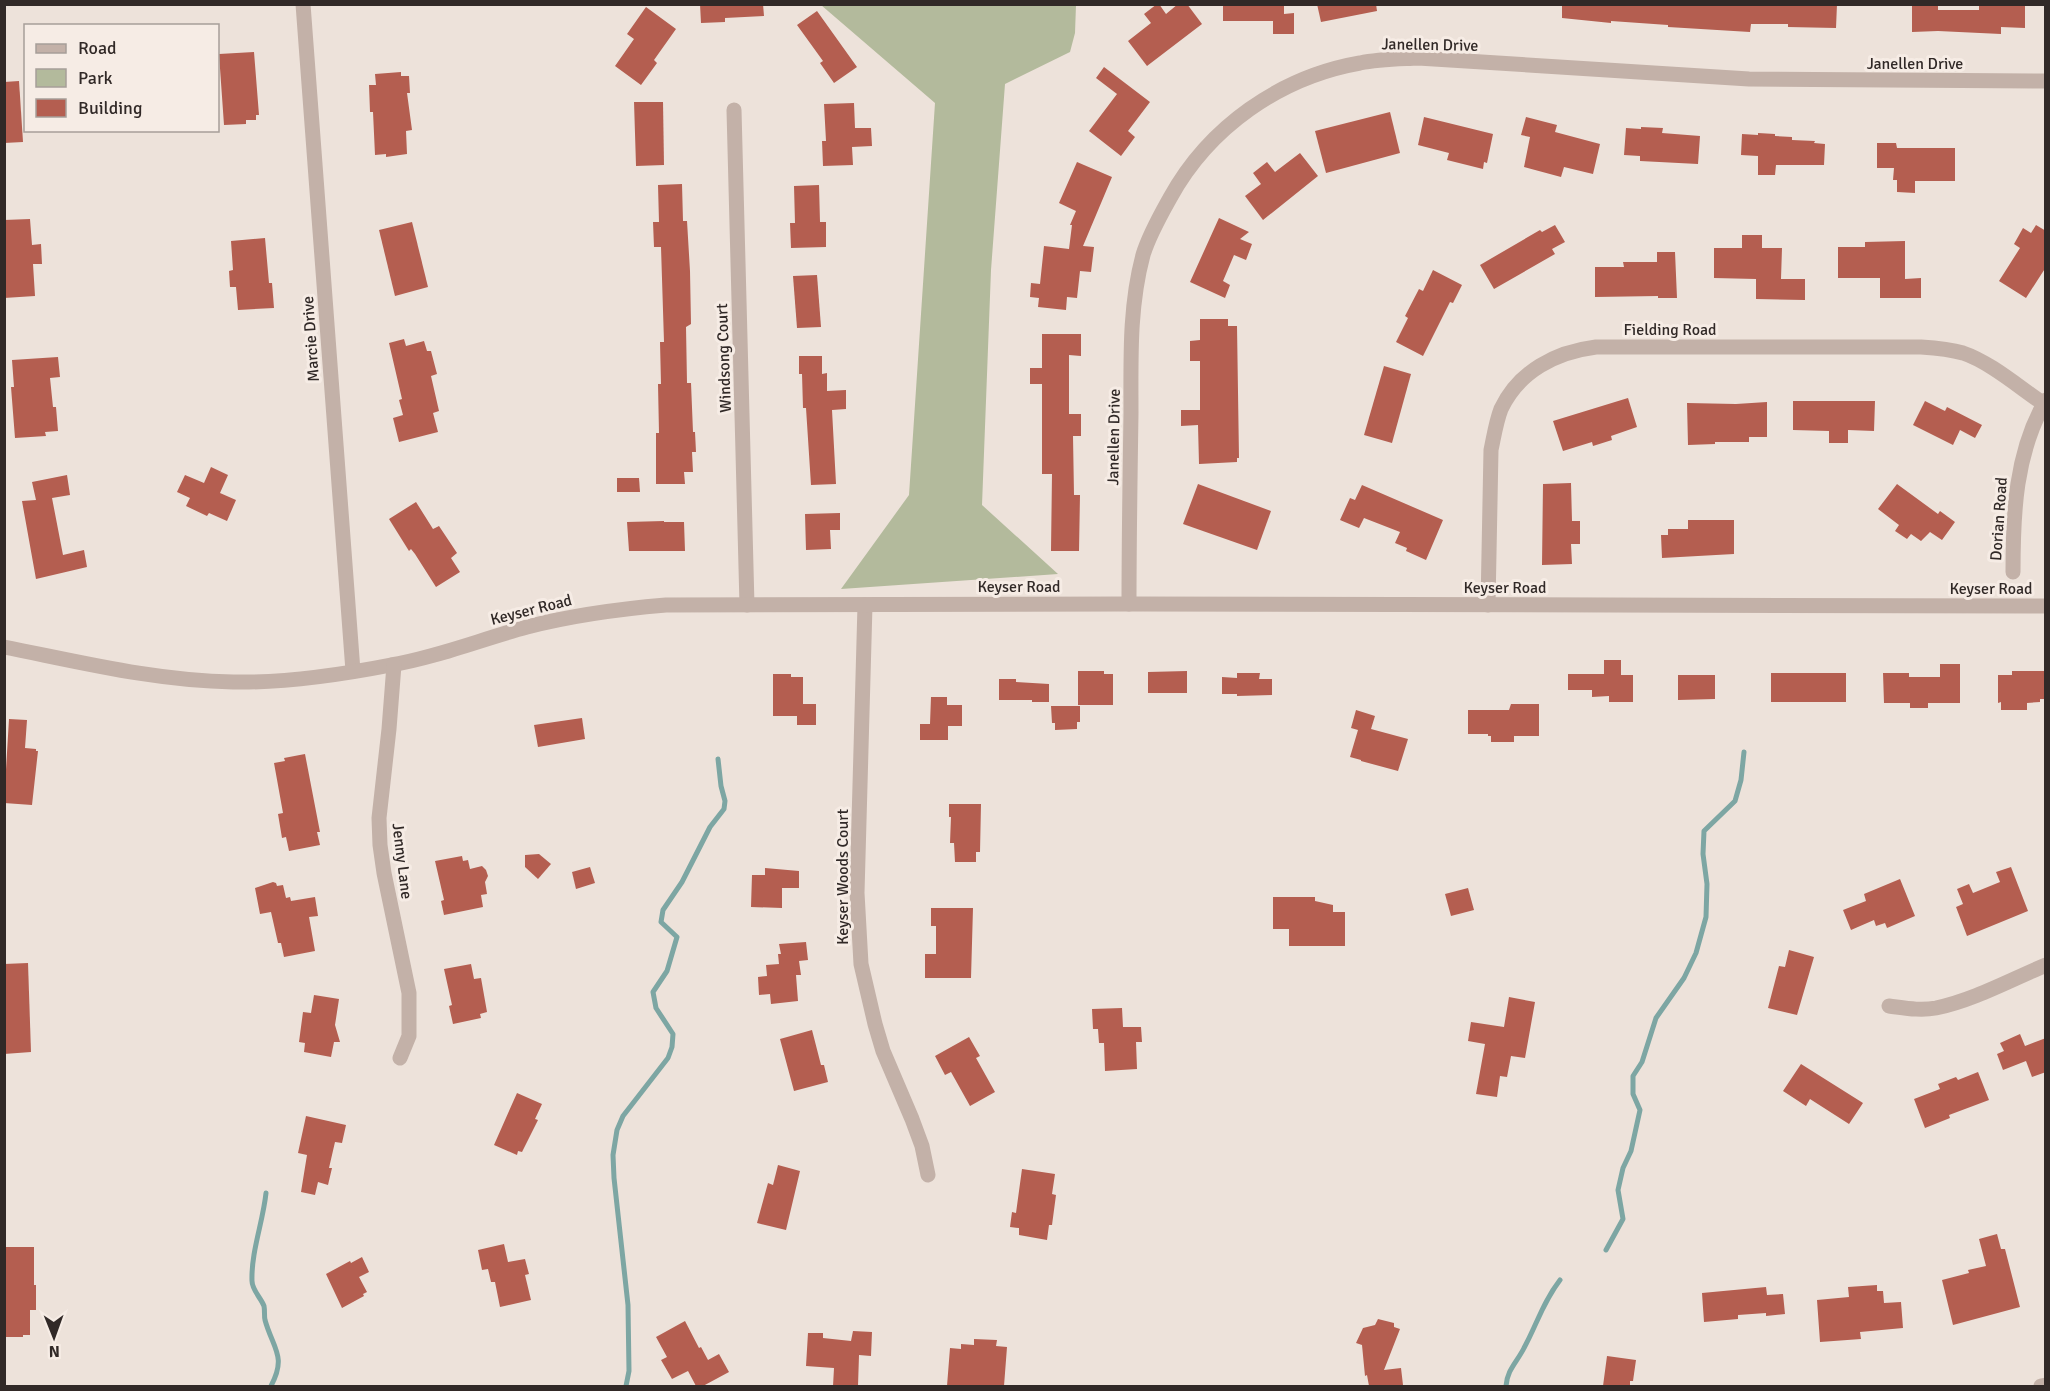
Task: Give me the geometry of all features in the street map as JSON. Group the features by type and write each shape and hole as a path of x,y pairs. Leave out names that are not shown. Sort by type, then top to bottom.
{"street":[{"name":"Marcie Drive","path":"303,4 353,671"},
{"name":"Janellen Drive","path":"1129,604 1132,330 1135,296 1144,252 1167,202 1197,158 1218,134 1268,95 1309,77 1358,63 1409,59 1749,79 2046,81"},
{"name":"Windsong Court","path":"734,110 747,605"},
{"name":"Fielding Road","path":"1488,605 1491,450 1495,428 1502,409 1520,382 1532,371 1561,354 1596,347 1945,348 1965,354 1984,364 2044,402"},
{"name":"Dorian Road","path":"2013,572 2013,516 2016,488 2026,449 2044,402"},
{"name":"Keyser Road","path":"4,647 134,672 188,680 234,682 277,681 394,665 526,627 594,613 666,605 2046,606"},
{"name":"Keyser Woods Court","path":"865,605 857,893 861,964 880,1042 912,1119 928,1175"},
{"name":"Jenny Lane","path":"394,665 379,818 384,873 409,993 409,1036 400,1058"},
{"path":"1889,1005 1912,1009 1934,1008 1957,1002 2046,965"},
{"path":"2041,1386 2046,1384"}],"green space":[{"path":"821,5 1076,5 1075,33 1070,52 1005,84 991,270 982,505 1058,574 841,589 909,495 935,103"}],"building":[{"path":"700,4 763,4 764,16 725,18 725,22 701,23"},
{"path":"1157,4 1166,14 1178,4 1187,4 1202,24 1147,66 1128,41 1151,23 1144,14"},
{"path":"1223,4 1284,4 1284,14 1294,13 1294,34 1273,34 1273,21 1223,21"},
{"path":"1317,4 1376,4 1377,11 1321,22"},
{"path":"1562,4 1837,4 1836,28 1751,24 1750,32 1611,21 1611,23 1562,18"},
{"path":"1912,4 1938,4 1938,10 1979,10 1979,4 2025,4 2025,28 2001,27 2001,34 1912,32"},
{"path":"646,7 676,29 654,60 657,63 641,85 615,66 634,39 627,34"},
{"path":"817,11 857,67 834,83 820,63 823,61 797,25"},
{"path":"254,52 259,115 256,115 256,120 246,120 246,124 224,125 219,54"},
{"path":"1104,67 1150,102 1128,131 1135,137 1121,156 1089,131 1117,94 1096,78"},
{"path":"401,72 401,76 409,76 410,93 407,93 412,130 406,131 407,154 386,157 386,154 375,155 369,85 376,85 375,74"},
{"path":"19,81 23,142 4,143 4,82"},
{"path":"634,102 663,102 664,165 636,166"},
{"path":"854,103 855,128 871,128 872,146 852,147 853,165 823,166 822,141 826,141 824,104"},
{"path":"1390,112 1400,153 1326,173 1315,131"},
{"path":"1424,117 1493,134 1487,163 1484,162 1483,169 1447,160 1449,153 1418,145"},
{"path":"1526,117 1557,125 1555,132 1600,144 1593,174 1564,167 1561,177 1524,167 1530,137 1521,135"},
{"path":"1641,127 1663,128 1662,133 1700,136 1698,164 1640,161 1640,156 1624,155 1626,128 1641,129"},
{"path":"1758,133 1825,144 1824,165 1776,165 1775,175 1758,175 1758,156 1741,155 1742,134 1758,135"},
{"path":"1877,143 1896,143 1897,148 1955,148 1955,181 1915,181 1915,193 1897,192 1897,180 1893,180 1894,168 1877,168"},
{"path":"1300,153 1318,176 1263,220 1245,196 1261,184 1253,173 1267,162 1275,172"},
{"path":"1077,162 1112,177 1083,246 1094,247 1091,272 1080,271 1077,298 1067,297 1066,310 1038,307 1039,298 1030,297 1031,283 1040,284 1044,246 1069,249 1072,225 1070,225 1076,211 1059,203"},
{"path":"682,184 683,221 687,221 690,271 691,324 686,327 687,383 691,383 696,452 692,452 693,472 684,472 685,484 656,484 656,433 659,433 658,384 661,384 660,342 664,342 661,247 654,247 653,222 659,222 658,185"},
{"path":"819,185 820,222 826,222 826,247 791,248 790,223 795,223 794,186"},
{"path":"1219,218 1249,232 1240,239 1252,244 1246,260 1234,255 1223,281 1230,285 1225,298 1190,282"},
{"path":"30,219 32,245 41,244 42,264 33,264 35,296 4,298 4,220"},
{"path":"412,222 428,287 395,296 379,230"},
{"path":"1555,225 1565,242 1552,249 1555,254 1494,289 1480,265 1540,230 1542,232"},
{"path":"2036,225 2046,231 2046,267 2026,298 1999,281 2020,248 2014,244 2023,228 2031,233"},
{"path":"1742,235 1762,235 1762,248 1782,248 1781,279 1805,279 1805,300 1756,299 1756,279 1714,278 1714,248 1742,248"},
{"path":"265,238 274,308 238,310 236,287 230,287 229,271 233,270 231,241"},
{"path":"1905,241 1905,279 1921,278 1921,298 1880,298 1880,278 1838,278 1838,247 1865,247 1865,242"},
{"path":"1657,252 1675,252 1677,298 1595,297 1595,267 1624,267 1623,262 1657,262"},
{"path":"1433,270 1462,285 1453,303 1450,302 1423,356 1396,342 1408,318 1405,316 1419,289 1423,291"},
{"path":"817,275 821,327 797,328 793,276"},
{"path":"1200,319 1228,319 1228,326 1237,326 1239,458 1237,462 1199,464 1198,425 1181,426 1181,410 1200,410 1200,361 1190,361 1190,341 1200,340"},
{"path":"1042,334 1081,334 1081,356 1069,355 1069,414 1081,414 1081,436 1073,436 1074,495 1080,495 1079,551 1051,551 1052,474 1042,474 1042,384 1030,384 1030,368 1042,368"},
{"path":"404,339 406,346 424,341 427,351 431,351 437,374 431,376 439,411 433,413 438,432 399,442 393,418 403,415 399,400 402,399 389,343"},
{"path":"799,356 822,356 822,374 827,373 827,391 846,390 846,409 832,410 836,484 811,485 806,408 803,408"},
{"path":"58,357 60,377 50,378 58,431 45,432 46,436 15,438 11,387 14,387 12,360"},
{"path":"1384,366 1411,374 1392,443 1364,435"},
{"path":"1628,398 1637,427 1611,436 1612,440 1593,446 1592,442 1563,451 1553,421"},
{"path":"1793,401 1875,401 1874,431 1848,430 1848,443 1829,443 1829,431 1793,430"},
{"path":"1925,401 1945,411 1947,407 1982,425 1975,438 1960,430 1953,445 1913,425"},
{"path":"1767,402 1767,437 1749,437 1749,442 1688,445 1687,403"},
{"path":"211,467 228,475 220,493 236,500 227,521 209,513 207,516 186,506 190,498 177,492 185,475 204,483"},
{"path":"67,475 70,495 52,498 63,555 84,550 87,567 36,579 22,501 36,500 32,482"},
{"path":"617,478 639,478 640,492 617,492"},
{"path":"1571,483 1572,521 1580,521 1580,544 1571,544 1572,564 1542,565 1543,484"},
{"path":"1198,484 1271,511 1257,550 1183,524"},
{"path":"1897,484 1938,514 1940,511 1955,522 1942,540 1930,532 1921,541 1911,534 1907,539 1895,531 1899,525 1878,509"},
{"path":"1362,485 1443,520 1426,560 1395,543 1400,532 1364,518 1359,528 1340,520 1350,498 1355,500"},
{"path":"416,502 433,529 439,526 457,553 451,558 460,572 436,587 389,519"},
{"path":"840,513 840,530 830,530 831,549 806,550 805,514"},
{"path":"1688,520 1734,520 1734,554 1662,558 1661,535 1668,535 1668,529 1688,529"},
{"path":"627,522 684,522 685,551 629,551"},
{"path":"1604,660 1621,660 1621,675 1633,675 1633,702 1609,702 1609,696 1592,697 1592,690 1568,690 1568,674 1604,674"},
{"path":"1940,664 1960,664 1960,703 1928,703 1928,708 1910,708 1910,703 1884,703 1883,673 1909,673 1909,677 1940,677"},
{"path":"1078,671 1104,671 1104,674 1113,674 1113,705 1078,705"},
{"path":"1187,671 1187,693 1148,693 1148,672"},
{"path":"2012,671 2046,671 2046,699 2027,703 2027,710 2001,710 2001,702 1998,703 1998,675 2012,675"},
{"path":"1237,673 1260,673 1259,679 1272,679 1272,695 1222,694 1222,677 1237,678"},
{"path":"1771,673 1846,673 1846,702 1771,702"},
{"path":"773,674 803,677 803,704 816,704 816,725 797,725 797,716 773,716"},
{"path":"1678,675 1715,675 1715,699 1678,700"},
{"path":"999,679 1049,684 1049,702 999,700"},
{"path":"931,697 947,697 947,705 962,705 962,726 948,726 948,740 920,740 920,724 930,724"},
{"path":"1511,704 1539,704 1539,736 1514,736 1514,742 1491,742 1491,736 1488,734 1468,734 1468,710 1509,710"},
{"path":"1051,706 1080,706 1080,722 1077,722 1077,729 1055,730 1055,723 1052,723"},
{"path":"1356,710 1375,716 1371,729 1408,739 1398,771 1350,757 1358,730 1351,728"},
{"path":"582,718 585,739 538,747 534,725"},
{"path":"9,719 27,720 25,748 38,751 32,805 4,803"},
{"path":"305,754 320,832 317,832 320,845 289,851 286,837 282,838 278,814 283,813 274,763 285,761 284,758"},
{"path":"949,804 981,804 980,852 976,852 976,862 955,862 954,843 950,843"},
{"path":"539,854 551,864 538,879 525,867 525,855"},
{"path":"462,856 463,861 468,860 470,869 482,866 486,870 487,894 481,895 483,907 444,915 441,901 444,900 435,861"},
{"path":"590,867 595,883 576,889 572,872"},
{"path":"2011,867 2028,911 1967,936 1956,907 1963,904 1957,889 1969,884 1973,893 2000,882 1996,872"},
{"path":"765,868 799,871 799,888 782,888 782,908 751,907 752,875 765,875"},
{"path":"1900,879 1915,916 1887,928 1885,923 1876,926 1874,920 1851,930 1843,910 1866,901 1864,894"},
{"path":"273,882 277,886 283,885 286,898 290,897 291,901 315,897 318,916 309,917 315,951 284,957 281,943 278,943 271,912 260,914 255,888"},
{"path":"1468,888 1474,910 1451,916 1445,894"},
{"path":"1273,897 1315,897 1315,901 1333,905 1333,912 1345,912 1345,946 1289,946 1289,929 1273,929"},
{"path":"931,908 973,908 971,978 925,978 925,954 936,954 936,926 931,926"},
{"path":"806,942 808,960 799,961 801,975 796,975 798,1001 771,1004 770,994 759,995 758,977 767,976 766,965 779,964 778,954 781,954 779,944"},
{"path":"1789,950 1814,957 1797,1015 1768,1008 1779,966 1785,967"},
{"path":"28,963 31,1052 4,1054 4,964"},
{"path":"471,964 474,979 481,978 487,1012 480,1014 481,1018 453,1024 449,1006 452,1005 444,969"},
{"path":"314,995 339,999 335,1025 340,1042 334,1042 331,1057 304,1052 305,1043 299,1042 303,1012 311,1013"},
{"path":"1509,997 1535,1002 1525,1058 1511,1056 1507,1077 1500,1076 1497,1097 1476,1094 1485,1044 1468,1041 1471,1022 1504,1027"},
{"path":"1122,1008 1123,1027 1141,1027 1142,1042 1136,1042 1137,1069 1105,1071 1104,1043 1099,1043 1098,1029 1093,1029 1092,1009"},
{"path":"812,1030 828,1082 794,1091 780,1039"},
{"path":"2020,1034 2025,1046 2046,1038 2046,1072 2032,1077 2026,1061 2003,1070 1997,1054 2004,1051 2000,1043"},
{"path":"969,1037 980,1056 976,1058 995,1092 970,1106 951,1072 945,1075 935,1056"},
{"path":"1801,1064 1863,1103 1849,1124 1810,1099 1806,1106 1783,1091"},
{"path":"1978,1072 1989,1100 1949,1115 1950,1118 1925,1128 1914,1099 1940,1089 1938,1084 1956,1077 1958,1080"},
{"path":"517,1093 542,1104 535,1119 538,1120 522,1152 518,1151 517,1155 494,1145"},
{"path":"306,1116 346,1125 342,1143 335,1142 328,1185 318,1182 315,1195 301,1192 307,1155 298,1153"},
{"path":"778,1165 800,1171 786,1230 757,1223 768,1183 773,1185"},
{"path":"1022,1169 1055,1174 1052,1194 1056,1195 1052,1225 1049,1225 1047,1240 1019,1235 1019,1228 1010,1227 1012,1212 1016,1213"},
{"path":"1997,1234 2001,1249 2005,1249 2020,1307 1953,1325 1942,1280 1986,1266 1979,1239"},
{"path":"504,1244 508,1262 525,1259 529,1274 525,1275 531,1300 500,1307 495,1282 491,1282 488,1269 482,1270 478,1250"},
{"path":"6,1247 34,1247 36,1310 30,1310 30,1335 23,1335 23,1337 6,1337"},
{"path":"362,1257 369,1272 359,1277 367,1292 342,1308 326,1274"},
{"path":"1877,1285 1877,1291 1883,1291 1884,1303 1901,1302 1903,1328 1860,1332 1861,1339 1820,1342 1817,1300 1849,1297 1848,1287"},
{"path":"1766,1287 1767,1295 1783,1294 1785,1314 1738,1315 1738,1319 1704,1322 1702,1293"},
{"path":"1378,1319 1394,1323 1394,1327 1400,1329 1384,1370 1401,1368 1403,1385 1369,1386 1367,1375 1365,1376 1362,1345 1356,1343 1363,1328 1375,1325"},
{"path":"685,1321 708,1360 719,1354 729,1372 703,1386 696,1386 688,1371 672,1379 661,1360 667,1357 656,1337"},
{"path":"853,1331 872,1332 871,1356 859,1355 858,1386 833,1386 834,1368 806,1366 808,1333 823,1333 823,1338 851,1341"},
{"path":"974,1339 997,1340 996,1346 1007,1347 1004,1386 947,1386 950,1348 961,1349 961,1344 974,1345"},
{"path":"1607,1356 1636,1360 1630,1386 1603,1386"}],"waterway":[{"path":"1606,1250 1623,1219 1618,1190 1623,1168 1631,1151 1640,1110 1633,1094 1633,1076 1642,1062 1656,1018 1684,978 1696,953 1706,917 1704,831 1735,801 1741,780 1744,752"},
{"path":"626,1386 629,1371 628,1305 613,1155 617,1130 623,1116 668,1058 672,1047 673,1034 656,1008 653,992 667,971 677,937 661,922 663,910 682,882 710,827 724,809 725,801 718,759"},
{"path":"266,1193 253,1259 252,1281 253,1288 264,1306 265,1320 277,1353 278,1367 271,1386"},
{"path":"1506,1386 1510,1371 1560,1280"}]}
